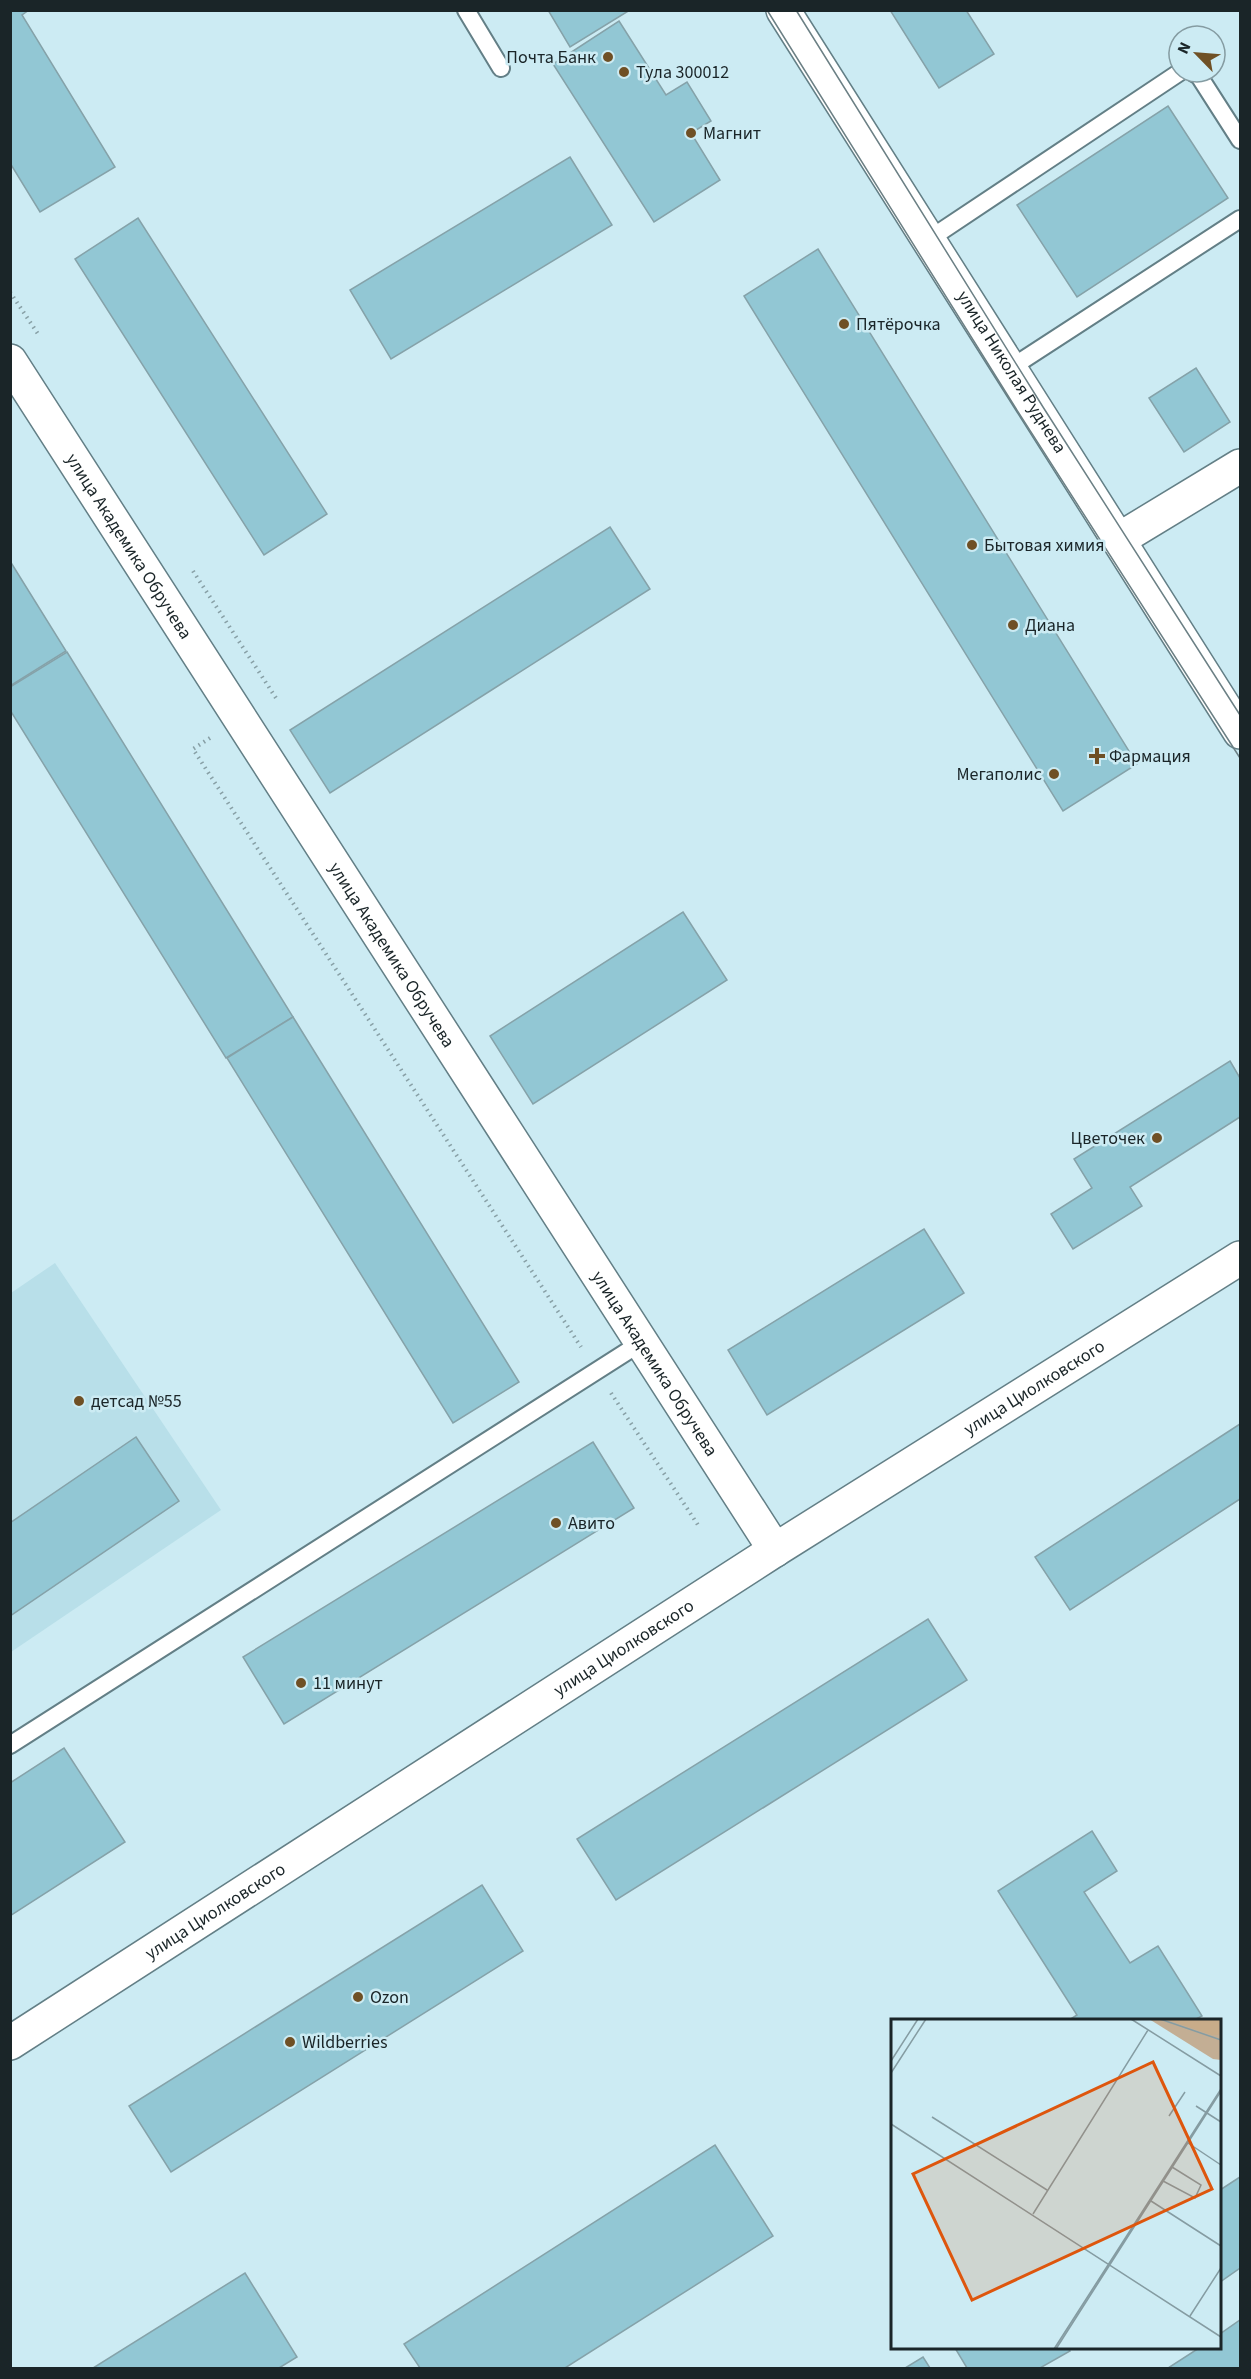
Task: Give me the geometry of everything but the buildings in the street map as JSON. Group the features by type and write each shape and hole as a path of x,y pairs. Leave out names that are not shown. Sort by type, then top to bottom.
{"street":[{"name":"улица Николая Руднева","path":"792,14 928,240 1240,732"},
{"name":"улица Академика Обручева","path":"10,361 775,1550"},
{"path":"1118,540 1240,466"},
{"name":"улица Циолковского","path":"10,2043 775,1550 1240,1258"}],"lane":[{"path":"466,10 501,68"},
{"path":"928,240 1167,81"},
{"path":"1204,84 1240,140"},
{"path":"1009,369 1240,219"},
{"path":"1054,340 1070,329"},
{"path":"10,1745 642,1342"}],"shaded area":[{"name":"детсад №55","path":"55,1263 221,1510 11,1652 11,1293"}],"tram line":[{"path":"767,10 1015,407 1240,758"},
{"path":"796,10 1043,407 1240,715"}],"place":[{"name":"Почта Банк","path":"608,57"},
{"name":"Тула 300012","path":"624,72"},
{"name":"Магнит","path":"691,133"},
{"name":"Пятёрочка","path":"844,324"},
{"name":"Бытовая химия","path":"972,545"},
{"name":"Диана","path":"1013,625"},
{"name":"Фармация","path":"1097,756"},
{"name":"Мегаполис","path":"1054,774"},
{"name":"Цветочек","path":"1157,1138"},
{"name":"детсад №55","path":"79,1401"},
{"name":"Авито","path":"556,1523"},
{"name":"11 минут","path":"301,1683"},
{"name":"Ozon","path":"358,1997"},
{"name":"Wildberries","path":"290,2042"}]}
